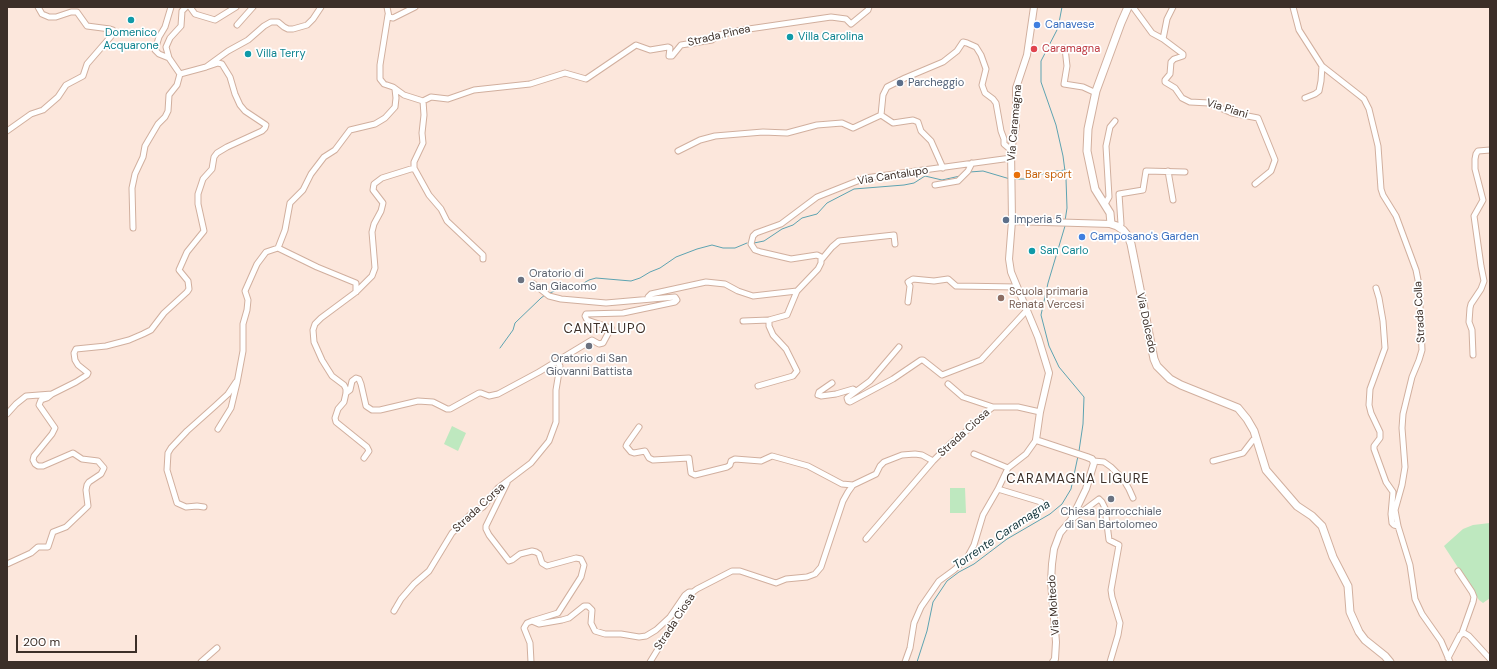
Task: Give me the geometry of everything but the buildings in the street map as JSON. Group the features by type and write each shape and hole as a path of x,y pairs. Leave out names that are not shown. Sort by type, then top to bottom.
{"main road":[{"path":"1120,228 1111,224 1110,213 1095,189 1087,151 1088,129 1096,93 1128,7"},
{"name":"Via Dolcedo","path":"1120,228 1128,236 1154,359 1157,366 1170,379 1181,385 1238,408 1247,419 1256,439 1266,470 1297,506 1312,516 1322,526 1333,557 1348,586 1350,612 1358,632 1390,662"}],"street":[{"path":"7,132 31,114 43,110 58,97 66,85 83,76 87,64 112,35 113,30 87,26 77,12 71,12 56,17 49,17 42,14 38,7"},
{"path":"168,58 159,54 155,50 172,7"},
{"path":"180,74 168,58 166,50 170,38 181,26 182,11 186,7"},
{"path":"190,7 195,14 213,20 218,19 236,7"},
{"path":"237,25 253,7"},
{"path":"206,68 228,51 248,40 271,22 278,22 284,27 293,29 310,22 321,7"},
{"path":"387,7 388,15 379,72 381,81 404,95 423,101 423,143 414,162 414,168 420,181 441,209 447,221 483,255 483,259"},
{"path":"388,15 390,18 396,18 415,7"},
{"name":"Strada Pinea","path":"423,101 431,97 448,99 474,90 530,84 565,73 586,79 636,45 650,50 668,47 670,48 669,56 672,56 681,45 712,40 719,35 742,30 831,17 846,19 851,24 868,10 869,7"},
{"name":"Via Caramagna","path":"1034,7 1027,55 1016,88 1016,126 1011,150 1012,221 1009,259 1011,272 1038,337 1049,373 1040,412 1036,440"},
{"name":"Via Piani","path":"1133,7 1152,33 1163,39 1183,54 1183,56 1174,59 1171,62 1170,74 1165,80 1165,82 1175,88 1182,98 1190,102 1209,103 1232,113 1258,118 1275,160 1271,170 1255,184"},
{"path":"1163,39 1173,7"},
{"name":"Strada Colla","path":"1293,7 1299,30 1322,66 1364,99 1369,109 1378,146 1383,195 1396,216 1418,277 1422,350 1412,377 1403,414 1402,428 1405,467 1395,510 1398,526 1410,565 1415,599 1422,614 1439,638 1449,660"},
{"path":"678,151 700,140 715,136 763,132 787,133 817,124 842,123 853,128 881,115 883,95 887,87 944,62 957,51 963,42 974,46 981,56 986,69 982,85 986,94 996,103 1004,143 1011,150"},
{"path":"1065,48 1067,66 1064,84 1083,87 1096,93"},
{"path":"7,564 31,553 38,547 48,547 53,532 66,526 88,506 86,490 87,485 100,474 104,468 98,461 82,460 73,453 42,466 35,464 33,460 34,456 55,428 39,405 41,400 76,382 88,373 78,365 75,360 74,353 76,349 106,346 129,340 151,330 164,313 188,292 188,281 179,270 187,252 204,231 198,204 198,194 203,180 212,169 214,157 217,153 265,128 266,125 264,123 245,111 240,105 230,77 222,64 218,63 206,68 180,74"},
{"path":"1305,98 1315,94 1318,91 1321,81 1322,66"},
{"path":"133,228 132,188 135,174 143,156 145,146 158,124 165,117 168,111 169,95 177,85 180,74"},
{"path":"278,248 285,230 290,203 303,190 311,174 324,157 337,148 348,132 353,129 375,124 385,118 395,107 395,89"},
{"name":"Via Cantalupo","path":"881,115 893,123 913,120 918,122 921,131 931,141 943,168"},
{"path":"1105,204 1109,197 1106,146 1110,127 1115,121"},
{"path":"1473,355 1472,330 1469,322 1470,308 1481,289 1484,280 1474,216 1483,204 1475,169 1475,159 1478,151 1490,150"},
{"name":"Via Cantalupo","path":"822,259 820,255 791,259 771,255 755,250 752,247 751,241 756,233 781,224 817,197 865,178 1011,158"},
{"name":"Via Cantalupo","path":"935,184 958,181 968,171 972,164"},
{"path":"364,458 369,450 367,447 336,422 335,418 338,409 344,402 346,393 344,385 332,376 322,360 314,342 313,330 315,324 321,318 356,292 372,276 375,268 372,232 383,203 373,190 374,184 382,178 414,168"},
{"path":"1120,228 1119,194 1143,190 1146,171 1185,172"},
{"path":"1168,171 1173,200"},
{"path":"1012,221 1111,224"},
{"path":"743,321 769,320 787,316 797,291 818,269 822,259 839,241 894,235 895,244"},
{"path":"218,429 231,408 239,375 243,351 243,324 248,310 246,288 257,264 266,252 278,248 317,267 356,283 356,292"},
{"path":"908,302 910,286 908,282 913,279 934,281 948,279 956,286 1017,287"},
{"path":"649,299 648,297 651,294 706,282 725,284 738,291 753,296 797,291"},
{"path":"346,393 350,390 354,379 356,378 359,379 366,406 372,410 380,410 418,401 433,402 450,409 479,393 489,396 498,394 592,340 599,344 603,343 611,328 587,320 585,316 586,314 623,313 675,302 677,300 675,297 606,303 561,299 547,294 534,284"},
{"path":"1376,288 1383,321 1385,348 1370,389 1369,405 1380,432 1380,438 1374,446 1374,450 1386,482 1393,492 1391,514 1392,523 1398,526"},
{"path":"899,347 870,381 848,398 848,401 850,402 893,379 921,360 942,375 981,360 1027,310"},
{"path":"758,386 793,376 797,371 786,349 773,335 769,326 769,320"},
{"name":"Strada Corsa","path":"394,610 414,584 429,571 452,533 470,515 483,507 498,488 530,463 544,448 552,434 556,422 556,390 560,368 557,361"},
{"path":"204,507 186,507 177,503 167,470 168,453 187,431 231,390 239,375"},
{"path":"832,383 818,392 818,395 836,394 853,389 856,391"},
{"path":"948,384 963,397 993,407"},
{"path":"7,414 26,396 52,394"},
{"name":"Strada Ciosa","path":"650,662 693,592 697,589 732,571 740,571 776,583 815,574 822,564 843,501 853,485 876,474 882,464 894,457 915,454 922,455 933,461 951,443 974,425 993,407 1018,407 1040,412"},
{"path":"639,427 626,446 631,452 645,452 649,458 653,460 689,458 691,473 695,475 727,467 730,465 731,461 735,459 760,461 772,456 808,466 842,484 853,485"},
{"path":"1213,461 1244,453 1253,440 1256,439"},
{"path":"905,662 910,648 914,623 921,607 939,581 960,565 972,550 983,515 1008,468 1026,454 1036,440 1087,456 1094,461 1104,462 1111,467 1126,484 1133,498"},
{"path":"974,454 1008,468"},
{"path":"866,539 933,461"},
{"name":"Via Moltedo","path":"1053,662 1055,659 1056,642 1052,604 1052,564 1054,549 1060,533 1071,520 1086,489 1094,461"},
{"name":"Strada Corsa","path":"507,482 486,526 486,529 509,561 520,554 532,551 539,554 542,563 547,566 576,558 581,559 584,565 581,577 558,613 532,621"},
{"path":"998,489 1041,502"},
{"path":"1071,520 1099,499 1105,508 1109,540 1119,545 1111,590 1120,623 1110,662"},
{"path":"1449,660 1462,633 1474,597 1458,571"},
{"path":"531,662 530,643 524,628 527,623 532,621 539,624 562,620 569,618 584,606 588,606 592,610 591,623 595,631 605,634 621,634 639,637 646,636 656,630 670,617 688,593 693,592"},
{"path":"1462,633 1469,636 1490,659"},
{"path":"201,662 217,648"}],"green space":[{"path":"452,426 466,433 458,451 444,444"},
{"path":"950,488 965,488 966,513 950,513"},
{"path":"1490,523 1490,598 1483,603 1479,600 1444,546 1463,529 1473,525"}],"waterway":[{"name":"Torrente Caramagna","path":"1062,7 1058,28 1041,61 1041,82 1056,125 1063,156 1066,179 1067,208 1065,221"},
{"path":"1015,179 1027,179 1049,172 1065,170"},
{"path":"970,172 983,171 1010,179"},
{"path":"754,243 764,241 782,229 793,225 802,218 817,214 827,203 854,189 904,185 914,183 925,176 942,180 960,176"},
{"name":"Torrente Caramagna","path":"1065,226 1048,283 1041,315 1049,346 1059,367 1084,397 1083,424 1079,451"},
{"path":"550,293 580,285 596,278 631,281 660,268 676,257 697,249 712,245 723,248 735,248 747,243"},
{"path":"500,348 513,330 515,323 545,295"},
{"name":"Torrente Caramagna","path":"917,662 927,631 933,602 947,581 959,572 974,564 1007,539 1050,514 1062,504 1071,489 1078,456"}],"place":[{"name":"Domenico Acquarone","path":"131,20"},
{"name":"Canavese","path":"1037,25"},
{"name":"Villa Carolina","path":"790,37"},
{"name":"Caramagna","path":"1034,49"},
{"name":"Villa Terry","path":"248,54"},
{"name":"Parcheggio","path":"900,83"},
{"name":"Bar sport","path":"1017,175"},
{"name":"Imperia 5","path":"1006,220"},
{"name":"Camposano's Garden","path":"1082,237"},
{"name":"San Carlo","path":"1032,251"},
{"name":"Oratorio di San Giacomo","path":"521,280"},
{"name":"Scuola primaria Renata Vercesi","path":"1001,298"},
{"name":"Oratorio di San Giovanni Battista","path":"589,346"},
{"name":"Chiesa parrocchiale di San Bartolomeo","path":"1111,499"}],"district":[{"name":"CANTALUPO","path":"605,330"},
{"name":"CARAMAGNA LIGURE","path":"1078,480"}]}
